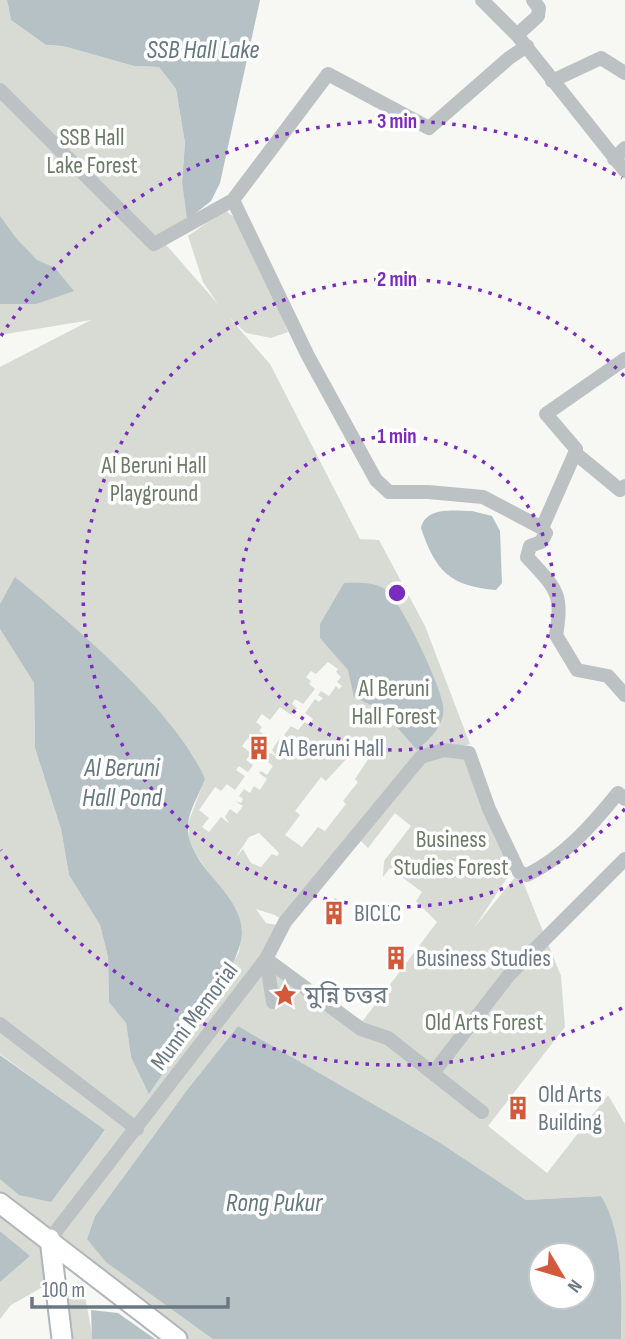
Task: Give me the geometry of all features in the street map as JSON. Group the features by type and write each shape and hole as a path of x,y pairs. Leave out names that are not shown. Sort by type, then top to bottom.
{"street":[{"path":"482,0 522,40 552,81 620,154 625,171"},
{"path":"0,90 154,244 233,200 328,74 429,128 509,58 538,16 539,8 533,0"},
{"path":"552,81 601,58 625,73"},
{"path":"233,200 307,355 376,480 388,492 483,497 542,528 546,533 541,542 530,547 527,557 551,584 561,605 556,635 577,670 608,676 625,695"},
{"path":"542,528 576,449 545,414 625,359"},
{"path":"575,453 620,490 625,486"},
{"path":"273,1002 266,959 285,922 421,757 443,750 469,753 489,809 519,872 527,875 540,869 592,826 618,793 625,799"},
{"path":"433,1073 509,975 625,859"},
{"name":"Munni Memorial","path":"50,1239 124,1147 266,959 361,1029 388,1038 482,1112"},
{"path":"0,1024 137,1129"},
{"path":"0,1203 177,1339"},
{"path":"50,1239 57,1334"}],"green space":[{"path":"0,0 7,0 11,20 46,45 63,46 134,66 159,67 176,89 185,143 182,182 187,220 161,239 218,304 203,282 188,236 225,210 235,218 272,291 288,332 271,338 246,333 229,317 270,364 360,539 379,540 425,626 470,744 446,750 469,753 513,869 474,928 519,872 561,976 565,1027 488,1126 547,1173 608,1095 625,1124 625,1339 621,1339 621,1275 601,1196 526,1200 439,1142 238,1026 187,1090 95,1216 87,1239 213,1339 180,1339 50,1239 55,1280 11,1305 0,1319 0,1282 29,1256 0,1231 0,1179 88,1150 105,1131 0,1054 0,629 34,683 35,748 61,829 69,875 100,925 108,957 109,1001 126,1023 131,1057 202,1015 239,952 242,930 218,885 190,847 188,823 205,779 16,578 0,604 0,367 91,320 0,335","holes":["328,662 338,669 336,672 341,677 337,682 342,686 339,689 336,686 329,696 321,691 318,695 323,698 319,702 315,699 305,713 313,719 310,725 305,722 298,730 291,726 284,735 288,739 286,742 280,738 272,750 276,756 270,753 265,760 273,766 267,775 261,771 259,773 267,779 260,790 254,786 250,793 244,789 239,796 243,799 241,803 235,801 243,806 237,814 230,809 225,817 230,824 221,817 209,832 202,827 209,818 199,810 215,787 221,791 227,784 235,790 245,776 236,770 239,766 248,772 253,765 246,760 251,753 242,746 248,738 254,742 258,738 262,741 266,736 259,731 262,727 256,722 262,714 270,720 280,707 291,715 297,708 292,704 295,699 303,704 315,689 306,677 311,671 316,674","359,745 371,755 355,779 358,782 343,801 346,804 325,831 318,827 302,847 285,835 300,815 295,811 321,777 326,781","395,813 411,826 384,861 383,877 390,868 422,892 416,901 437,922 362,1022 266,959 283,926 266,923 256,909 275,915 285,922 355,835 368,848","259,833 279,853 277,856 272,854 261,867 251,863 243,849 235,858 249,837"]},
{"path":"85,1296 93,1339 68,1339 63,1300"}],"water":[{"name":"SSB Hall Lake","path":"7,0 260,0 220,183 211,201 187,220 182,182 185,143 176,89 159,67 134,66 63,46 46,45 11,20"},
{"path":"0,216 37,260 55,268 74,291 36,304 0,304"},
{"path":"472,511 492,516 500,531 502,583 496,590 467,585 447,574 433,556 421,528 424,521 435,513"},
{"name":"Al Beruni Hall Pond","path":"15,577 121,670 171,726 191,753 205,779 192,807 188,824 189,839 195,853 233,903 242,932 231,968 218,991 149,1094 131,1057 126,1023 109,1002 108,957 100,925 69,875 61,829 35,748 34,683 0,629 0,604"},
{"path":"344,583 371,584 386,590 401,610 428,663 440,695 443,712 440,725 417,750 382,710 354,697 348,670 320,638 320,624"},
{"name":"Rong Pukur","path":"238,1026 439,1142 526,1200 601,1196 609,1211 618,1246 621,1339 213,1339 106,1262 87,1239 95,1216 187,1090"},
{"path":"0,1055 105,1130 51,1202 19,1195 0,1179"},
{"path":"0,1231 30,1256 0,1282"},
{"path":"91,1310 118,1313 155,1339 92,1339"}],"place":[{"name":"Al Beruni Hall","path":"259,748"},
{"name":"BICLC","path":"334,913"},
{"name":"Business Studies","path":"396,958"},
{"name":"মুন্নি চত্তর","path":"285,995"},
{"name":"Old Arts Building","path":"518,1108"}],"park label":[{"name":"SSB Hall Lake Forest","path":"92,151"},
{"name":"Al Beruni Hall Playground","path":"154,479"},
{"name":"Al Beruni Hall Forest","path":"394,702"},
{"name":"Business Studies Forest","path":"451,853"},
{"name":"Old Arts Forest","path":"484,1022"}]}
